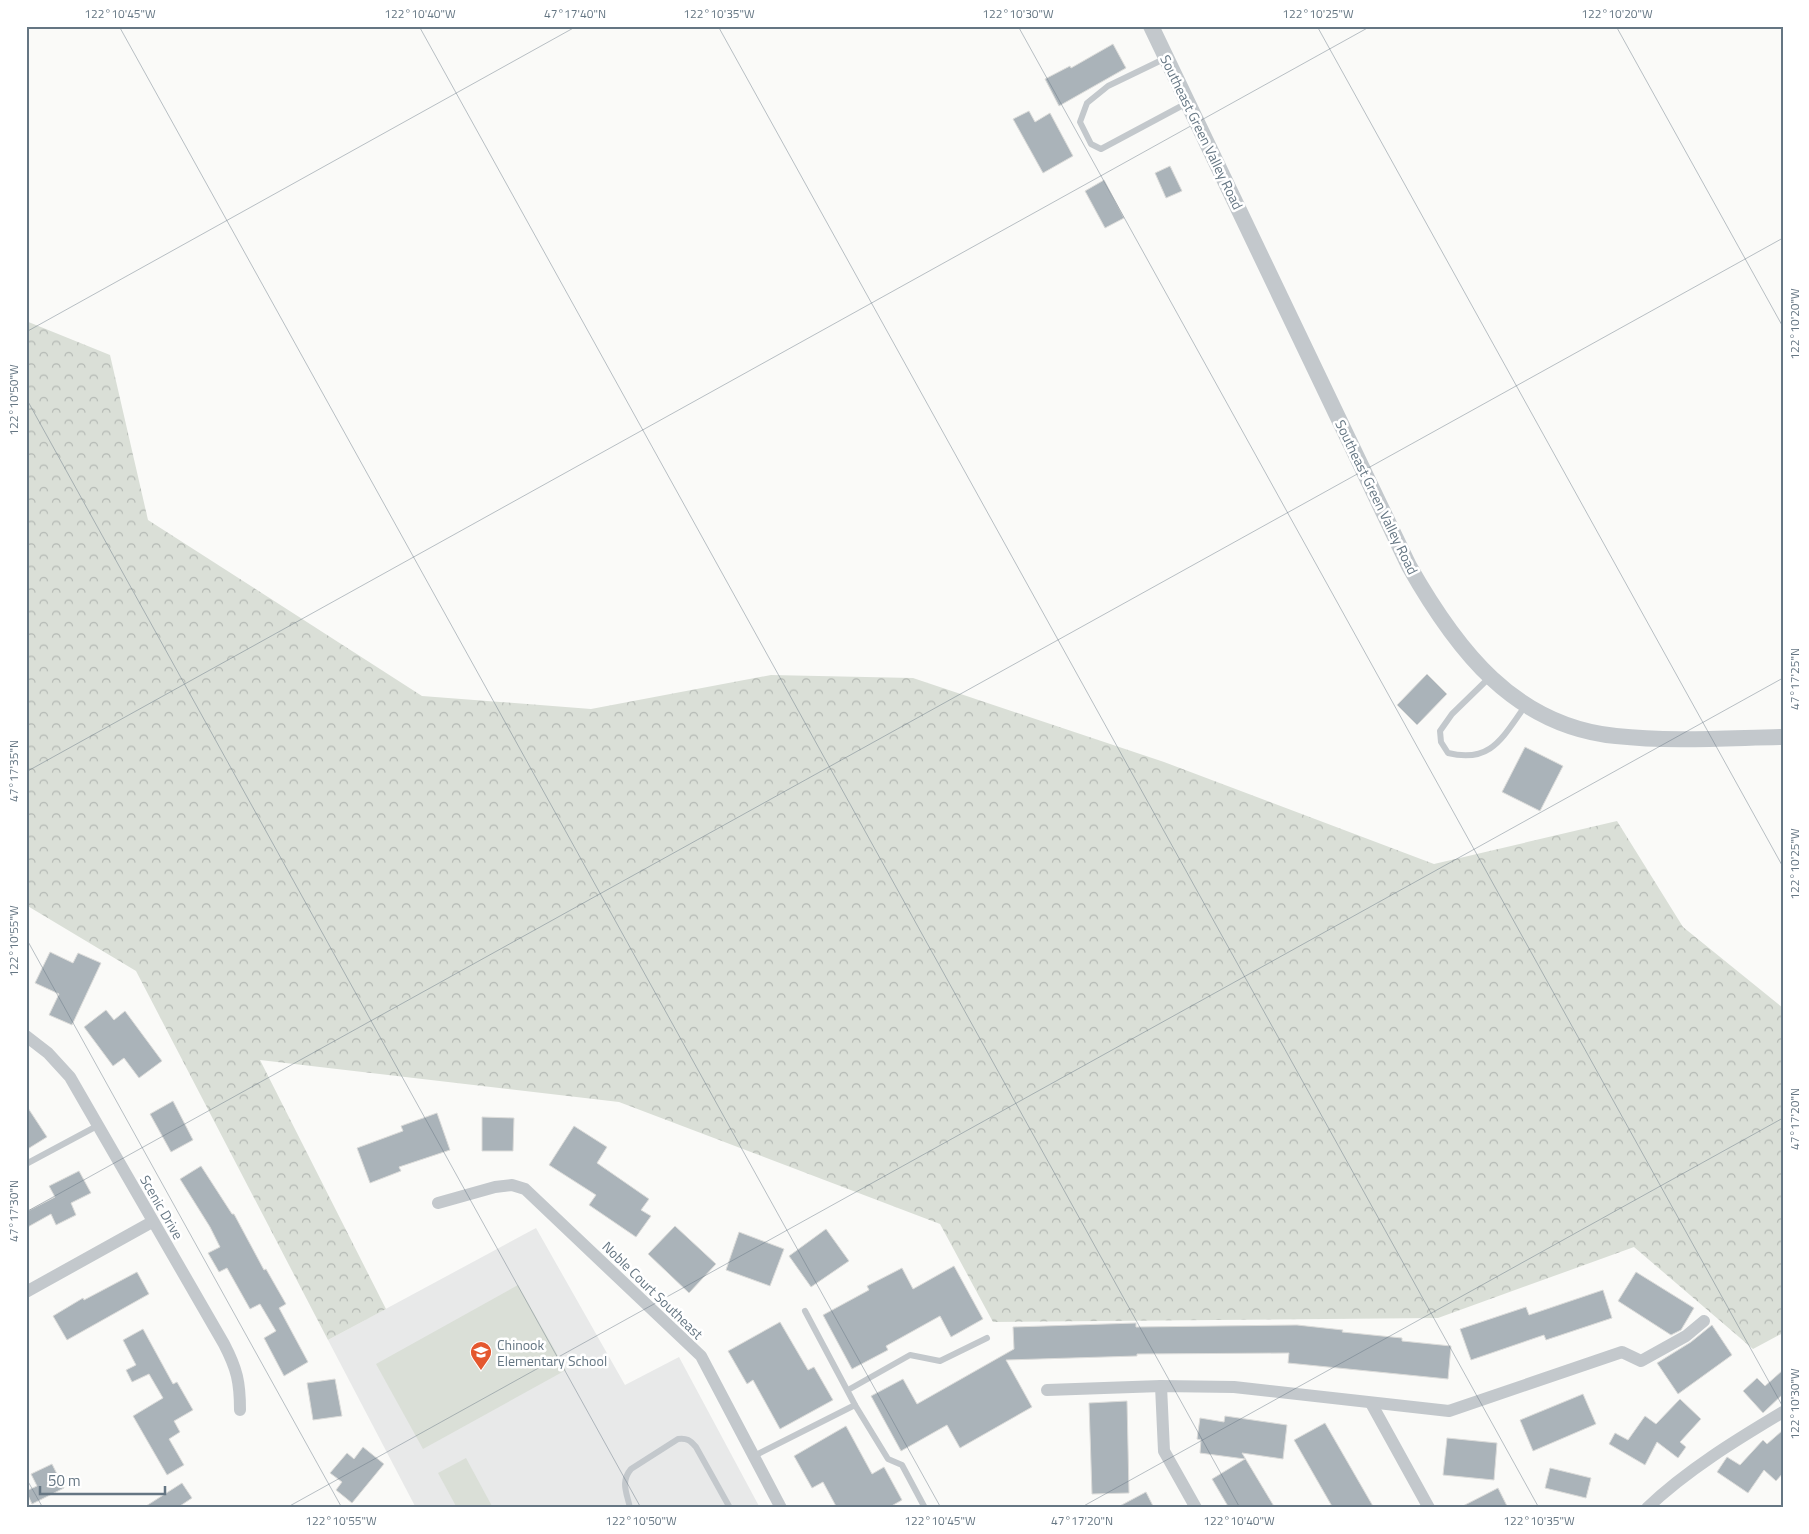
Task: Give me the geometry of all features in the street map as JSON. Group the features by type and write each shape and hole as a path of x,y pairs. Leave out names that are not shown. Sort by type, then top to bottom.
{"street":[{"name":"Southeast Green Valley Road","path":"1151,26 1409,566 1442,622 1471,658 1490,677 1526,704 1560,722 1582,729 1616,736 1671,739 1783,737"},
{"name":"Scenic Drive","path":"26,1036 48,1053 70,1077 231,1358 240,1384 240,1410"},
{"name":"Noble Court Southeast","path":"438,1203 496,1186 512,1185 525,1189 701,1356 781,1508"},
{"path":"26,1292 152,1222"},
{"path":"1047,1390 1160,1386 1234,1387 1449,1411 1622,1352 1641,1361 1686,1336 1704,1321"},
{"path":"1160,1386 1164,1451 1196,1508"},
{"path":"1371,1403 1429,1508"},
{"path":"1647,1508 1673,1485 1742,1436 1783,1412"}],"lane":[{"path":"1166,57 1108,86 1087,103 1080,122 1091,144 1101,149 1188,103"},
{"path":"1490,677 1452,714 1440,731 1441,742 1448,753 1462,757 1482,754 1497,744 1526,704"},
{"path":"26,1164 97,1126"},
{"path":"805,1311 855,1405 888,1459 902,1465 925,1508"},
{"path":"848,1390 910,1355 940,1361 987,1338"},
{"path":"754,1456 855,1405"},
{"path":"630,1508 624,1482 625,1476 630,1469 678,1439 683,1438 688,1439 696,1446 730,1508"}],"shaded area":[{"name":"Chinook Elementary School","path":"536,1228 625,1385 679,1357 760,1508 416,1508 328,1340"}],"green space":[{"path":"26,321 110,355 148,520 422,696 591,709 771,675 913,678 1164,762 1434,864 1617,821 1683,927 1783,1008 1783,1333 1753,1349 1634,1247 1438,1318 993,1322 940,1224 619,1102 260,1060 386,1309 328,1340 136,971 26,905"},
{"path":"518,1285 566,1370 423,1449 376,1364"},
{"path":"466,1458 493,1508 457,1508 438,1473"}],"building":[{"path":"1113,44 1126,68 1059,106 1045,79 1070,66 1071,68"},
{"path":"1029,111 1035,122 1050,113 1073,156 1043,173 1013,119"},
{"path":"1170,166 1182,191 1166,198 1155,173"},
{"path":"1104,180 1124,218 1105,228 1085,191"},
{"path":"1427,674 1447,694 1417,725 1397,705"},
{"path":"1525,747 1563,766 1540,811 1502,792"},
{"path":"50,952 73,963 78,953 101,963 72,1025 49,1015 59,994 35,983"},
{"path":"106,1010 114,1020 125,1011 162,1061 139,1078 124,1058 113,1066 84,1027"},
{"path":"173,1101 193,1140 171,1152 150,1114"},
{"path":"26,1105 47,1137 26,1150"},
{"path":"437,1113 450,1150 399,1167 401,1171 370,1183 357,1148 403,1131 401,1126"},
{"path":"482,1117 514,1118 513,1151 482,1151"},
{"path":"574,1126 607,1147 597,1163 649,1199 641,1210 651,1216 636,1237 589,1205 596,1195 549,1165"},
{"path":"201,1166 232,1214 234,1214 264,1270 266,1269 286,1304 279,1308 308,1362 284,1376 264,1338 276,1331 260,1304 250,1309 227,1268 219,1272 208,1253 220,1247 210,1227 180,1179"},
{"path":"79,1171 91,1193 71,1203 76,1215 56,1225 51,1214 26,1228 26,1212 55,1197 49,1186"},
{"path":"675,1226 716,1264 689,1293 648,1254"},
{"path":"826,1229 849,1261 811,1287 789,1256"},
{"path":"739,1232 784,1249 770,1286 726,1270"},
{"path":"954,1266 983,1319 951,1337 940,1316 886,1346 888,1350 852,1369 823,1315 869,1290 867,1286 902,1268 913,1289"},
{"path":"137,1272 149,1294 67,1340 53,1316 83,1298 84,1300"},
{"path":"1636,1272 1694,1308 1681,1330 1671,1335 1618,1301"},
{"path":"1603,1290 1612,1318 1546,1340 1544,1335 1471,1360 1460,1329 1526,1307 1529,1315"},
{"path":"780,1322 808,1370 814,1367 833,1400 780,1429 753,1380 747,1384 728,1351"},
{"path":"1136,1323 1136,1327 1297,1325 1402,1338 1402,1341 1451,1346 1448,1379 1288,1363 1289,1353 1137,1354 1137,1356 1006,1360 1032,1407 960,1448 947,1425 901,1451 871,1396 903,1379 917,1404 1014,1349 1013,1327"},
{"path":"1712,1325 1732,1355 1678,1394 1657,1363 1691,1342"},
{"path":"143,1329 173,1384 177,1382 193,1410 174,1421 180,1432 169,1439 184,1465 167,1475 133,1416 163,1398 149,1374 132,1382 126,1370 136,1365 123,1340"},
{"path":"1783,1370 1783,1394 1763,1413 1743,1391 1757,1378 1765,1386"},
{"path":"335,1379 342,1416 313,1420 307,1383"},
{"path":"1583,1394 1596,1424 1533,1451 1520,1420"},
{"path":"1680,1399 1701,1419 1680,1442 1686,1447 1678,1458 1657,1442 1645,1465 1609,1444 1615,1433 1628,1440 1645,1416 1656,1424"},
{"path":"1127,1401 1129,1493 1092,1494 1089,1403"},
{"path":"1225,1416 1287,1425 1283,1459 1242,1453 1275,1508 1229,1508 1212,1479 1245,1459 1200,1453 1201,1440 1197,1439 1200,1418 1224,1422"},
{"path":"1325,1423 1374,1508 1333,1508 1294,1440"},
{"path":"846,1426 872,1474 884,1467 902,1500 888,1508 837,1508 823,1482 812,1488 794,1456"},
{"path":"1783,1430 1783,1473 1776,1481 1764,1470 1748,1493 1717,1472 1727,1457 1740,1465 1763,1440 1767,1444"},
{"path":"1447,1438 1497,1443 1494,1480 1443,1475"},
{"path":"363,1447 384,1464 352,1503 336,1490 342,1482 330,1473 347,1453 354,1459"},
{"path":"52,1464 64,1488 32,1504 26,1491 37,1486 31,1474"},
{"path":"1550,1468 1591,1478 1586,1498 1545,1488"},
{"path":"182,1483 192,1498 177,1508 143,1508"},
{"path":"1498,1488 1508,1508 1459,1508"},
{"path":"1146,1492 1154,1508 1116,1508"}],"place":[{"name":"Chinook Elementary School","path":"481,1371"}]}
